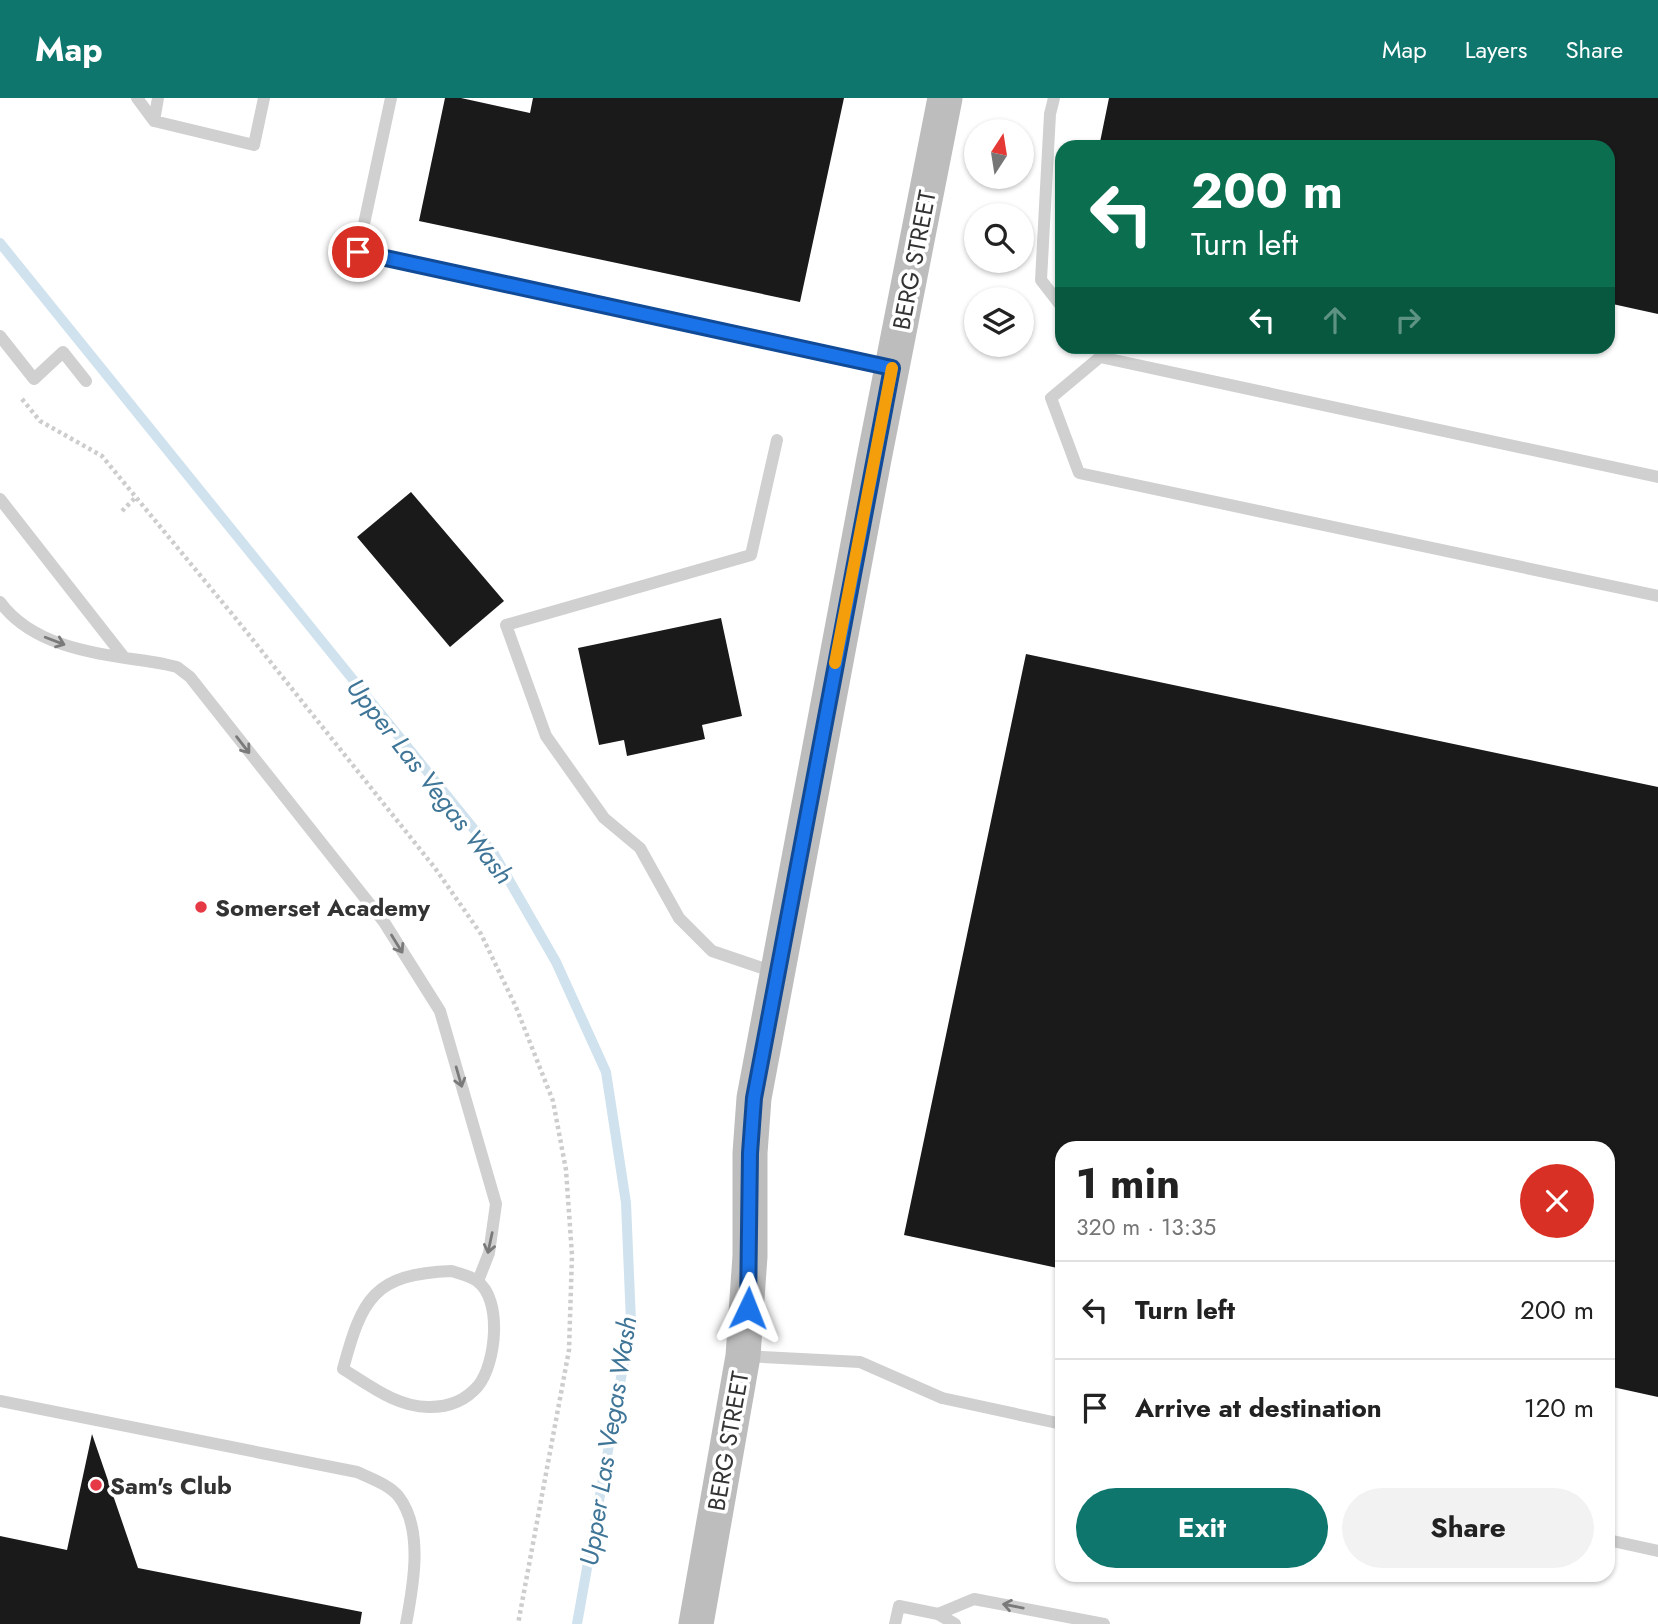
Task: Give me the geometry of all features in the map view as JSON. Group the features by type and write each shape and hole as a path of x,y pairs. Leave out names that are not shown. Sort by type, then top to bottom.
{"street":[{"name":"BERG STREET","path":"696,1624 743,1356 749,1269 753,1111 892,368 946,98"}],"lane":[{"path":"137,98 154,121 254,145 264,98"},
{"path":"154,121 158,98"},
{"path":"391,98 358,252 892,368"},
{"path":"1054,98 1050,114 1041,280 1055,298"},
{"path":"0,336 34,379 63,352 86,381"},
{"path":"1094,354 1051,398 1079,473 1658,596"},
{"path":"1105,354 1658,477"},
{"path":"777,440 751,555 506,625 546,736 604,818 640,848 679,918 712,951 777,973"},
{"path":"0,499 123,656"},
{"path":"0,603 9,614 32,632 64,645 177,667 190,677 384,922 440,1012 496,1204 489,1252 478,1281"},
{"path":"452,1271 478,1281 493,1307 494,1336 487,1367 479,1385 463,1399 428,1408 403,1402 386,1396 343,1369 358,1319 373,1295 396,1279 427,1272 452,1271"},
{"path":"743,1356 860,1362 942,1398 1055,1422"},
{"path":"0,1401 357,1472 376,1481 397,1495 407,1510 415,1568 406,1624"},
{"path":"1615,1542 1658,1551"},
{"path":"938,1614 974,1598 1104,1624"},
{"path":"895,1624 899,1606 938,1614 955,1624"}],"path":[{"path":"122,511 136,497"}],"building":[{"path":"445,98 461,98 530,113 533,98 844,98 800,302 419,221"},
{"path":"1109,98 1658,98 1658,314 1615,305 1615,140 1100,140"},
{"path":"411,492 504,601 450,647 357,537"},
{"path":"721,618 742,716 702,725 705,739 627,756 624,740 599,745 578,648"},
{"path":"1026,654 1658,787 1658,1397 1615,1388 1615,1141 1055,1141 1055,1267 904,1235"},
{"name":"Sam's Club","path":"92,1434 138,1568 362,1612 360,1624 0,1624 0,1536 67,1550"}],"waterway":[{"name":"Upper Las Vegas Wash","path":"0,243 494,854 556,962 606,1072 626,1203 631,1322 577,1624"}],"slow traffic":[{"path":"835,663 892,368"}],"place":[{"name":"Somerset Academy","path":"201,907"},
{"name":"Sam's Club","path":"96,1485"}],"route":[{"path":"358,252 892,368 754,1098 748,1209 748,1308"}]}
